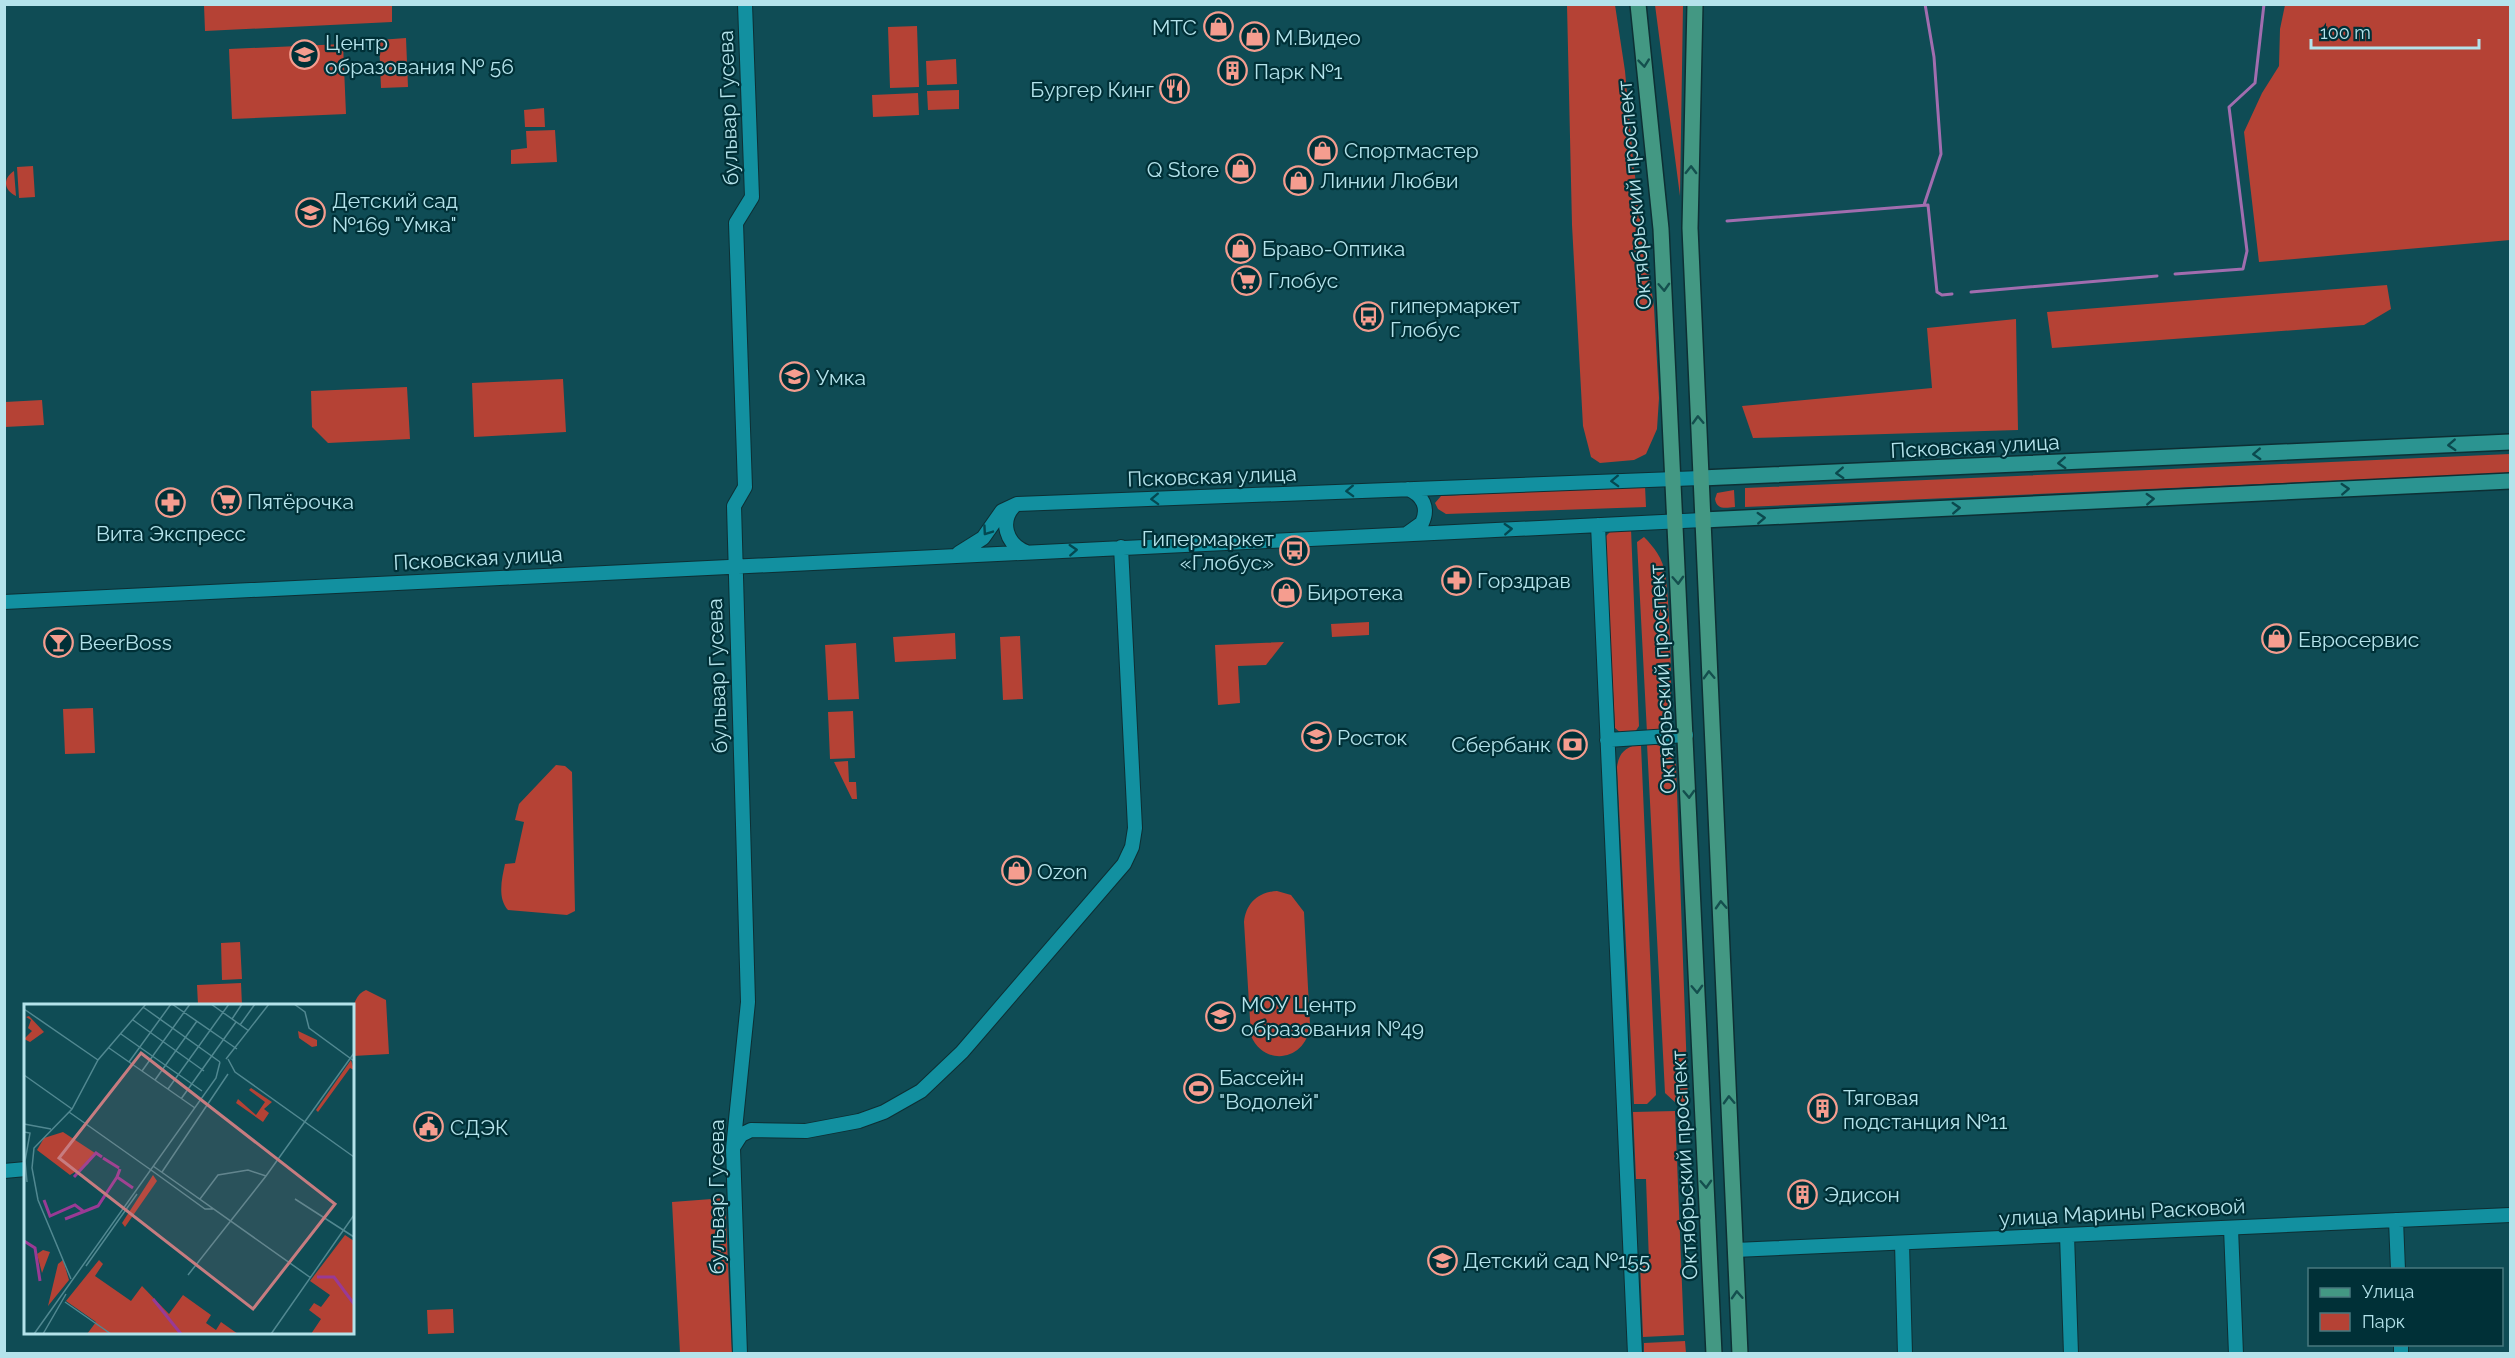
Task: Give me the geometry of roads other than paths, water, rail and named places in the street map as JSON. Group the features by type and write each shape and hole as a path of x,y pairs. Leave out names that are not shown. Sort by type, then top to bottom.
{"main road":[{"name":"Октябрьский проспект","path":"1638,4 1661,229 1714,1353"},
{"path":"1695,4 1690,228 1723,928 1740,1353"},
{"name":"Псковская улица","path":"1701,478 2511,442"},
{"name":"Псковская улица","path":"1702,520 2511,481"}],"street":[{"name":"бульвар Гусева","path":"740,1353 733,1149 748,1002 734,506 745,487 736,223 752,197 745,4"},
{"name":"Псковская улица","path":"954,555 983,538 1002,511 1017,504 1701,478"},
{"path":"1442,488 1430,499 1428,513 1437,527 1450,532"},
{"path":"1406,534 1421,525 1426,512 1422,498 1408,489"},
{"path":"1017,504 1008,515 1007,532 1013,544 1026,552"},
{"name":"Псковская улица","path":"4,602 1702,520"},
{"path":"1598,525 1635,1353"},
{"path":"733,1149 738,1138 747,1131 806,1131 843,1126 884,1112 921,1091 955,1060 1124,864 1132,847 1135,828 1121,547"},
{"path":"1606,740 1686,735"},
{"path":"4,1170 24,1169"},
{"name":"улица Марины Расковой","path":"1735,1250 2511,1215"},
{"path":"2396,1220 2398,1268"},
{"path":"2231,1228 2236,1353"},
{"path":"2067,1235 2071,1353"},
{"path":"1902,1243 1905,1353"}],"waterway":[{"path":"1924,205 1941,154 1934,57 1925,4"},
{"path":"2175,274 2243,269 2247,251 2229,107 2255,83 2264,4"},
{"path":"1727,221 1928,205 1937,292 1942,295 1952,294"},
{"path":"1971,292 2157,276"}],"place":[{"name":"МТС","path":"1218,27"},
{"name":"М.Видео","path":"1254,37"},
{"name":"Центр образования № 56","path":"304,54"},
{"name":"Парк №1","path":"1233,71"},
{"name":"Бургер Кинг","path":"1175,89"},
{"name":"Спортмастер","path":"1323,150"},
{"name":"Q Store","path":"1240,169"},
{"name":"Линии Любви","path":"1299,180"},
{"name":"Детский сад №169 \"Умка\"","path":"311,212"},
{"name":"Браво-Оптика","path":"1241,248"},
{"name":"Глобус","path":"1247,280"},
{"name":"гипермаркет Глобус","path":"1369,317"},
{"name":"Умка","path":"795,377"},
{"name":"Пятёрочка","path":"226,501"},
{"name":"Вита Экспресс","path":"171,502"},
{"name":"Гипермаркет «Глобус»","path":"1295,550"},
{"name":"Горздрав","path":"1456,580"},
{"name":"Биротека","path":"1286,592"},
{"name":"Евросервис","path":"2277,639"},
{"name":"BeerBoss","path":"58,642"},
{"name":"Росток","path":"1316,737"},
{"name":"Сбербанк","path":"1572,744"},
{"name":"Ozon","path":"1016,871"},
{"name":"МОУ Центр образования №49","path":"1220,1016"},
{"name":"Бассейн \"Водолей\"","path":"1198,1089"},
{"name":"Тяговая подстанция №11","path":"1822,1109"},
{"name":"СДЭК","path":"429,1127"},
{"name":"Эдисон","path":"1803,1194"},
{"name":"Детский сад №155","path":"1442,1260"}]}
